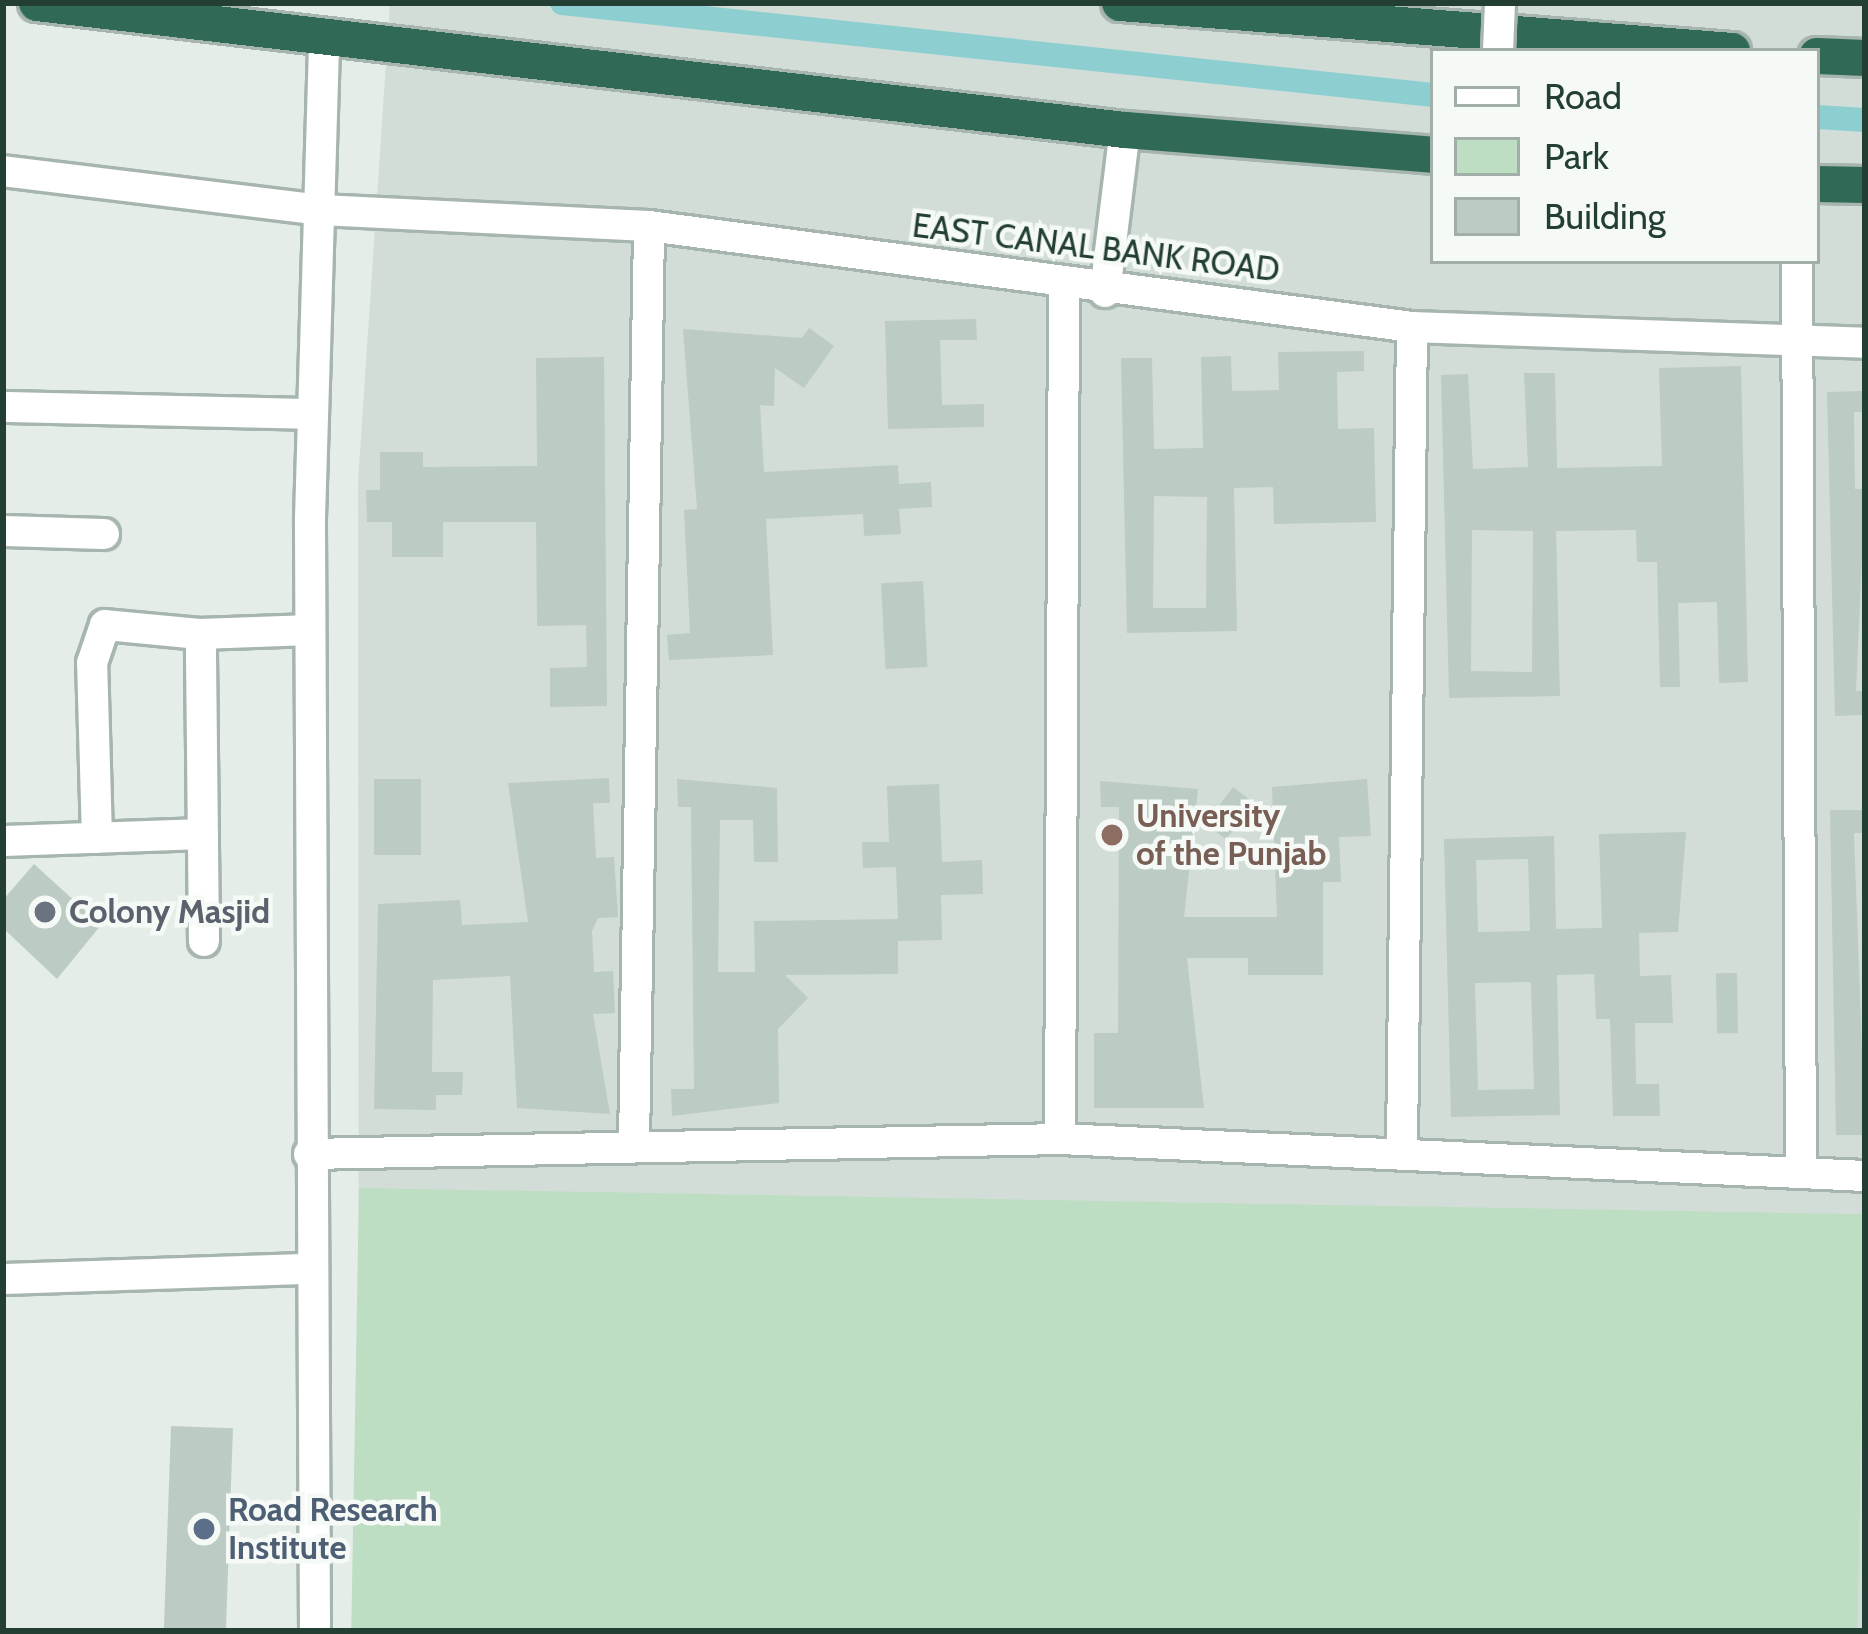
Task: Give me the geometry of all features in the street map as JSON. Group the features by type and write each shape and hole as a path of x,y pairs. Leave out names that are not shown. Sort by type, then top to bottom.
{"highway":[{"path":"37,3 1125,130 1430,154"},
{"path":"1120,3 1694,48"},
{"path":"1820,56 1865,58"},
{"path":"1820,184 1865,185"}],"street":[{"path":"1498,48 1500,3"},
{"path":"315,1631 309,1154 310,630 324,40"},
{"path":"1105,292 1125,130"},
{"name":"EAST CANAL BANK ROAD","path":"3,171 320,210 649,226 1105,292 1412,327 1865,343"},
{"path":"634,1144 649,226"},
{"path":"1797,264 1792,343 1801,1172"},
{"path":"1060,1139 1064,286"},
{"path":"1402,1146 1412,327"},
{"path":"3,407 313,414"},
{"path":"3,531 104,534"},
{"path":"97,838 92,663 105,625 201,634 310,630"},
{"path":"201,634 204,941"},
{"path":"3,841 203,834"},
{"path":"309,1154 1060,1139 1402,1146 1865,1176"},
{"path":"3,1279 311,1269"}],"shaded area":[{"name":"University of the Punjab","path":"390,3 1865,3 1865,1631 359,1631 358,482"}],"green space":[{"path":"359,1188 1865,1214 1857,1631 351,1631"}],"building":[{"path":"976,319 977,340 940,340 942,405 984,404 984,427 888,429 885,321"},
{"path":"809,328 834,346 804,388 775,368 774,406 760,405 764,472 898,465 899,484 931,482 932,507 899,509 901,534 864,536 863,514 766,519 773,655 669,660 667,635 690,633 684,510 697,509 683,329 802,338"},
{"path":"1364,351 1364,371 1337,372 1338,429 1374,428 1376,522 1274,524 1273,487 1234,488 1237,631 1127,633 1121,358 1152,358 1154,449 1203,448 1201,357 1231,356 1232,391 1279,390 1278,352","holes":["1154,496 1207,497 1206,608 1153,608"]},
{"path":"604,357 607,706 550,707 550,668 587,667 586,625 537,626 536,522 443,522 443,557 392,557 392,522 367,522 366,490 380,490 380,452 423,452 423,467 537,466 536,358"},
{"path":"1741,366 1748,682 1719,683 1717,602 1678,603 1680,687 1660,687 1657,562 1637,562 1636,530 1556,531 1560,696 1449,698 1441,375 1468,374 1473,469 1528,467 1524,373 1555,373 1557,468 1662,466 1659,368","holes":["1472,530 1533,531 1532,672 1471,671"]},
{"path":"1865,391 1865,412 1854,412 1855,489 1865,489 1856,691 1865,691 1865,715 1835,716 1827,392"},
{"path":"923,581 928,667 886,669 881,583"},
{"path":"609,778 610,803 593,803 596,858 614,857 618,917 598,918 592,931 594,972 613,971 615,1013 593,1014 610,1114 517,1108 510,976 433,980 432,1072 463,1072 462,1095 436,1095 436,1110 374,1109 378,904 460,900 462,925 528,922 508,783"},
{"path":"374,779 421,779 421,855 374,855"},
{"path":"677,779 777,788 778,862 754,862 753,820 720,820 718,972 755,972 754,921 898,919 896,867 863,868 862,842 889,842 887,786 939,784 942,862 982,860 983,894 941,895 942,940 898,941 898,974 785,975 808,998 778,1029 779,1103 672,1116 671,1089 694,1089 691,807 678,807"},
{"path":"1367,779 1371,836 1339,837 1341,882 1323,882 1323,975 1248,975 1248,958 1187,958 1204,1108 1094,1108 1094,1033 1118,1033 1119,807 1101,807 1100,781 1198,789 1184,917 1277,917 1272,787"},
{"path":"1233,787 1254,803 1226,839 1205,824"},
{"path":"1830,810 1865,810 1865,833 1854,833 1865,1135 1836,1135"},
{"path":"1686,832 1678,932 1639,933 1640,976 1671,975 1673,1023 1635,1023 1636,1084 1659,1084 1660,1116 1613,1116 1610,1019 1596,1019 1594,974 1557,975 1560,1115 1451,1117 1444,839 1554,836 1556,929 1602,928 1599,834","holes":["1528,859 1530,931 1478,932 1476,860","1531,982 1534,1089 1478,1090 1475,983"]},
{"name":"Colony Masjid","path":"34,864 101,925 57,979 3,928 3,900"},
{"path":"1716,973 1737,973 1738,1033 1717,1033"},
{"name":"Road Research Institute","path":"171,1426 233,1428 226,1631 164,1631"}],"waterway":[{"path":"562,3 1430,95"},
{"path":"1820,117 1865,120"}],"place":[{"name":"University of the Punjab","path":"1112,835"},
{"name":"Colony Masjid","path":"45,912"},
{"name":"Road Research Institute","path":"204,1529"}]}
